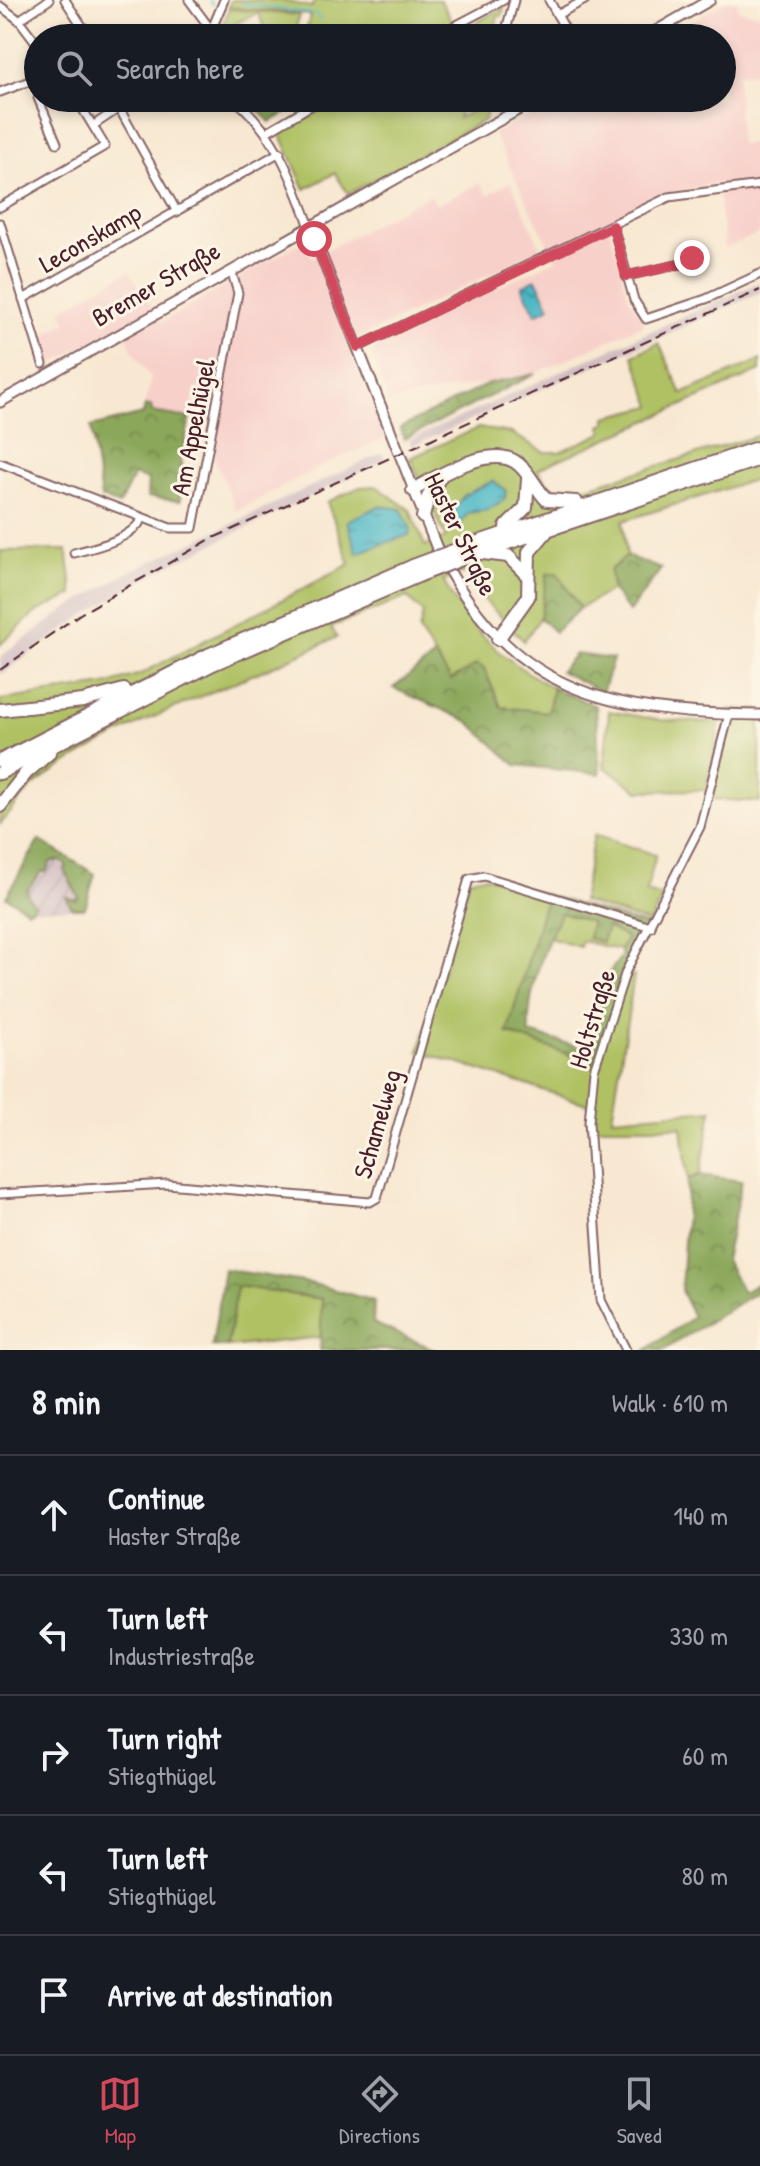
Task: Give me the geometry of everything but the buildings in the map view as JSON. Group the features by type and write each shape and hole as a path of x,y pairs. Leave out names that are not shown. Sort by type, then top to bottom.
{"highway":[{"path":"470,550 497,534 760,447"},
{"path":"413,490 491,458 514,462 547,500 560,503 595,501"},
{"path":"0,761 158,679 268,627 470,550 760,459"},
{"path":"497,534 526,507 530,487 527,476"},
{"path":"423,517 428,497 440,477"},
{"path":"498,639 521,611 528,597 529,552 533,544 558,524"},
{"path":"470,550 508,556 529,578"},
{"path":"0,773 248,647 416,571"},
{"path":"0,710 83,701 158,679"},
{"path":"0,806 26,773 67,738"}],"street":[{"path":"19,20 49,0"},
{"path":"65,0 81,24"},
{"path":"189,0 203,24"},
{"path":"214,24 224,0"},
{"path":"477,0 483,11"},
{"path":"458,24 504,0"},
{"path":"508,24 514,0"},
{"path":"549,0 562,24"},
{"path":"557,15 585,0"},
{"path":"668,24 710,0"},
{"path":"0,6 24,27"},
{"path":"0,92 24,84"},
{"path":"44,112 57,143"},
{"path":"0,207 105,146 85,112"},
{"path":"94,125 113,112"},
{"name":"Leconskamp","path":"122,112 177,212"},
{"path":"248,112 268,131 280,152 310,227"},
{"path":"268,131 300,112"},
{"name":"Bremer Straße","path":"0,402 514,112"},
{"name":"Leconskamp","path":"23,299 280,152"},
{"path":"358,347 669,197 760,185"},
{"path":"0,223 43,364"},
{"path":"613,226 626,276 646,319 706,299 760,274"},
{"name":"Bremer Straße","path":"28,386 44,373 288,234 310,227"},
{"name":"Haster Straße","path":"310,227 423,517 457,588 498,639 549,676 604,699 639,708 760,715"},
{"path":"626,276 681,264 692,258"},
{"name":"Am Appelhügel","path":"0,463 170,528 193,528 238,293 232,273"},
{"path":"74,553 107,544 135,528 143,518"},
{"name":"Holtstraße","path":"626,1350 601,1300 589,1122 594,1070 607,1021 626,971 700,827 729,714"},
{"name":"Schamelweg","path":"0,1194 167,1184 370,1202 377,1198 469,879 484,876 651,927"}],"shaded area":[{"path":"728,0 737,0 738,10 760,14 760,73 738,73 739,144 760,143 760,233 725,248 717,183 673,192 608,223 628,296 645,324 536,373 388,402 373,353 379,343 556,260 493,133 536,112 736,112 736,24 687,24"},
{"path":"511,182 541,249 348,343 386,438 330,462 236,511 214,456 225,392 195,388 190,418 152,411 151,406 145,406 151,378 132,350 122,325 48,366 38,338 67,322 61,310 129,271 162,322 296,245 307,245 312,258 429,195 437,205 480,183 488,195"},
{"path":"760,282 760,293 412,446 409,440"},
{"path":"382,453 385,460 160,570 82,617 0,675 0,657 65,610 129,572"},
{"path":"39,840 95,874 85,908 28,910 6,897"}],"green space":[{"path":"231,0 279,0 312,7 314,0 440,0 454,24 308,24 310,15 228,7"},
{"path":"504,7 496,24 474,24"},
{"path":"229,9 299,15 297,24 263,24 258,13 234,24 223,24"},
{"path":"260,112 288,112 270,122"},
{"path":"317,112 460,112 458,118 470,112 486,112 485,120 348,194 335,173 305,189 280,133"},
{"path":"659,343 682,394 760,360 760,371 538,469 545,481 558,490 578,490 760,435 760,478 623,521 627,556 610,570 612,590 580,608 557,573 548,574 540,618 524,641 480,596 469,571 443,581 465,615 490,643 504,656 553,688 548,712 501,707 484,669 451,681 419,631 423,613 407,597 331,627 337,637 108,739 37,783 0,824 0,700 106,685 143,673 350,564 327,502 360,487 376,486 410,510 425,546 446,538 410,458 478,428 511,433 544,452 559,452 603,433 601,426 606,423 606,417 652,406 633,355"},
{"path":"535,374 404,439 400,428 488,384"},
{"path":"145,406 151,406 152,412 190,418 181,460 180,501 147,497 148,480 134,475 119,505 101,498 91,427 143,414"},
{"path":"67,550 73,595 36,612 0,645 0,551"},
{"path":"627,556 661,569 629,612 612,590 610,570"},
{"path":"557,573 580,608 555,632 540,618 547,574"},
{"path":"575,654 613,659 602,692 560,671"},
{"path":"435,656 451,680 477,664 484,669 501,707 548,712 553,688 596,706 600,774 516,765 468,721 393,688"},
{"path":"730,709 760,710 760,802 708,799"},
{"path":"609,711 660,720 720,723 706,790 639,791 604,767"},
{"path":"594,835 656,855 646,892 663,897 649,923 582,901"},
{"path":"39,840 95,874 85,908 72,908 66,897 76,900 79,897 64,870 67,866 61,861 51,861 46,872 42,871 28,888 28,897 35,905 28,910 6,897"},
{"path":"484,876 547,895 508,1033 595,1064 626,971 634,976 612,1118 712,1110 700,1175 688,1179 682,1127 589,1127 590,1105 419,1051 469,879"},
{"path":"547,895 651,927 626,971 596,1064 507,1033","holes":["561,913 591,922 588,938 602,942 607,927 627,938 620,950 622,956 608,974 591,1041 586,1049 529,1033 531,1002 538,972"]},
{"path":"561,912 592,922 588,937 607,927 627,937 620,950 582,941 580,947 549,938"},
{"path":"700,1175 742,1181 725,1260 743,1292 760,1282 760,1290 664,1350 646,1350 693,1317 681,1290 688,1179"},
{"path":"224,1269 310,1283 374,1301 373,1323 436,1350 320,1350 322,1299 237,1286 227,1347 212,1346"},
{"path":"236,1286 322,1299 321,1337 227,1347"}],"water":[{"path":"536,279 550,307 536,314 522,286"},
{"path":"493,481 506,490 505,499 488,510 468,513 459,526 451,526 448,518 464,495"},
{"path":"379,506 401,509 411,529 409,535 357,553 347,521"}],"waterway":[{"path":"210,0 212,4"},
{"path":"241,3 313,14"},
{"path":"315,15 321,19"}],"railway":[{"path":"0,670 80,614 209,540 760,290"}],"route":[{"path":"314,239 358,347 613,226 626,276 681,264 692,258"}]}
